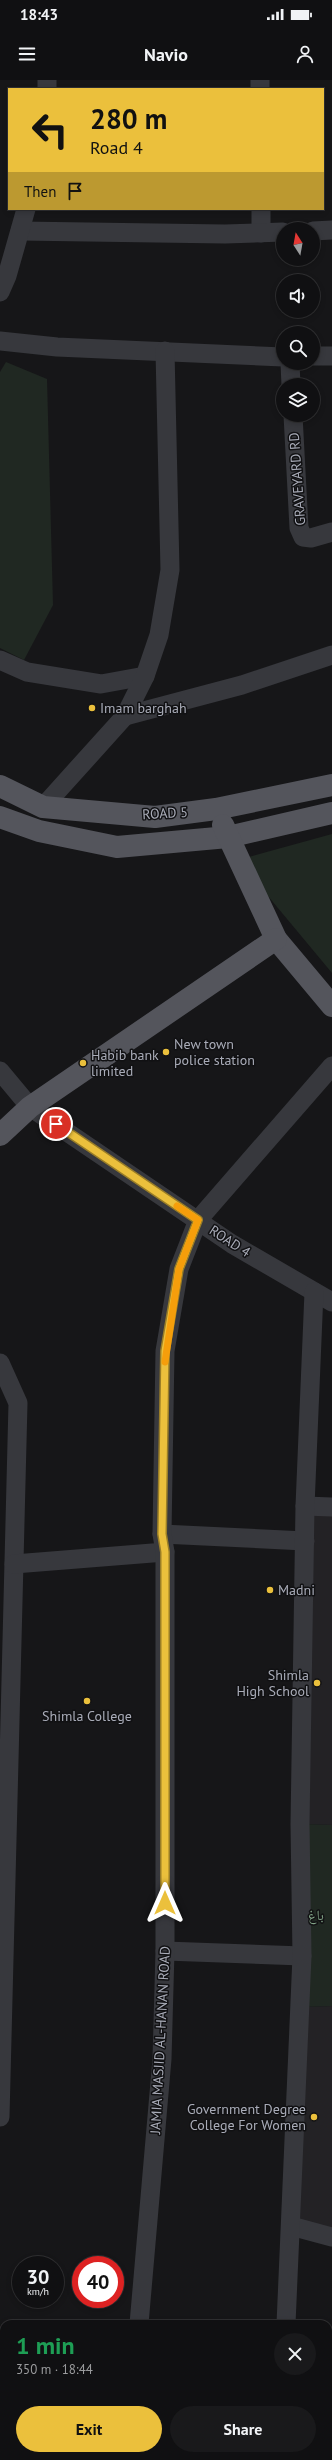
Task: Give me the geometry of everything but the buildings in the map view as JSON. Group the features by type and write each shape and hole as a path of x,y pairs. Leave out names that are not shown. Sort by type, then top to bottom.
{"main road":[{"name":"ROAD 5","path":"0,786 43,806 155,817 216,809 332,785"},
{"path":"216,809 276,939 332,1006"},
{"name":"ROAD 5","path":"0,817 40,831 117,847 228,837 332,813"},
{"path":"0,1135 30,1107 276,939"}],"street":[{"path":"0,292 7,276 26,210"},
{"path":"261,210 261,233"},
{"path":"320,231 332,230"},
{"path":"20,231 276,232"},
{"path":"0,340 57,347 165,350 276,356"},
{"path":"43,806 125,716 145,676 159,635 170,570 165,350"},
{"path":"320,356 332,356"},
{"name":"GRAVEYARD RD","path":"293,422 299,528 304,537 310,538 332,532"},
{"path":"125,716 242,685 332,655"},
{"path":"0,660 27,672 101,684 145,676"},
{"name":"JAMIA MASJID AL-HANAN ROAD","path":"139,2320 162,2059 165,1951 165,1552 162,1534 165,1351 179,1269 198,1220 332,1066"},
{"name":"ROAD 4","path":"0,1071 30,1107 232,1244 332,1302"},
{"path":"286,2320 302,1956 300,1824 305,1506 314,1292"},
{"path":"0,1363 18,1403 14,1564 4,1783 0,2117"},
{"path":"305,1506 332,1507"},
{"path":"162,1534 305,1541"},
{"path":"14,1564 165,1552"},
{"path":"165,1951 302,1956"},
{"path":"291,2226 332,2237"}],"shaded area":[{"name":"Shimla High School","path":"305,1506 332,1507 332,1825 300,1824"},
{"name":"Government Degree College For Women","path":"332,2006 332,2237 291,2226 300,2007"}],"green space":[{"path":"6,362 47,379 53,605 24,660 0,648 0,372"},
{"path":"332,834 332,973 238,860"},
{"name":"باغ","path":"300,1824 332,1825 332,2006 300,2007"}],"slow traffic":[{"path":"165,1362 165,1351 179,1269 198,1220 177,1206"}],"place":[{"name":"Imam barghah","path":"92,708"},
{"name":"New town police station","path":"166,1052"},
{"name":"Habib bank limited","path":"83,1063"},
{"name":"Madni","path":"270,1590"},
{"name":"Shimla High School","path":"317,1683"},
{"name":"Shimla College","path":"87,1701"},
{"name":"Government Degree College For Women","path":"314,2117"}],"route":[{"path":"56,1124 198,1220 179,1269 165,1351 162,1534 165,1552 165,1903"}]}
